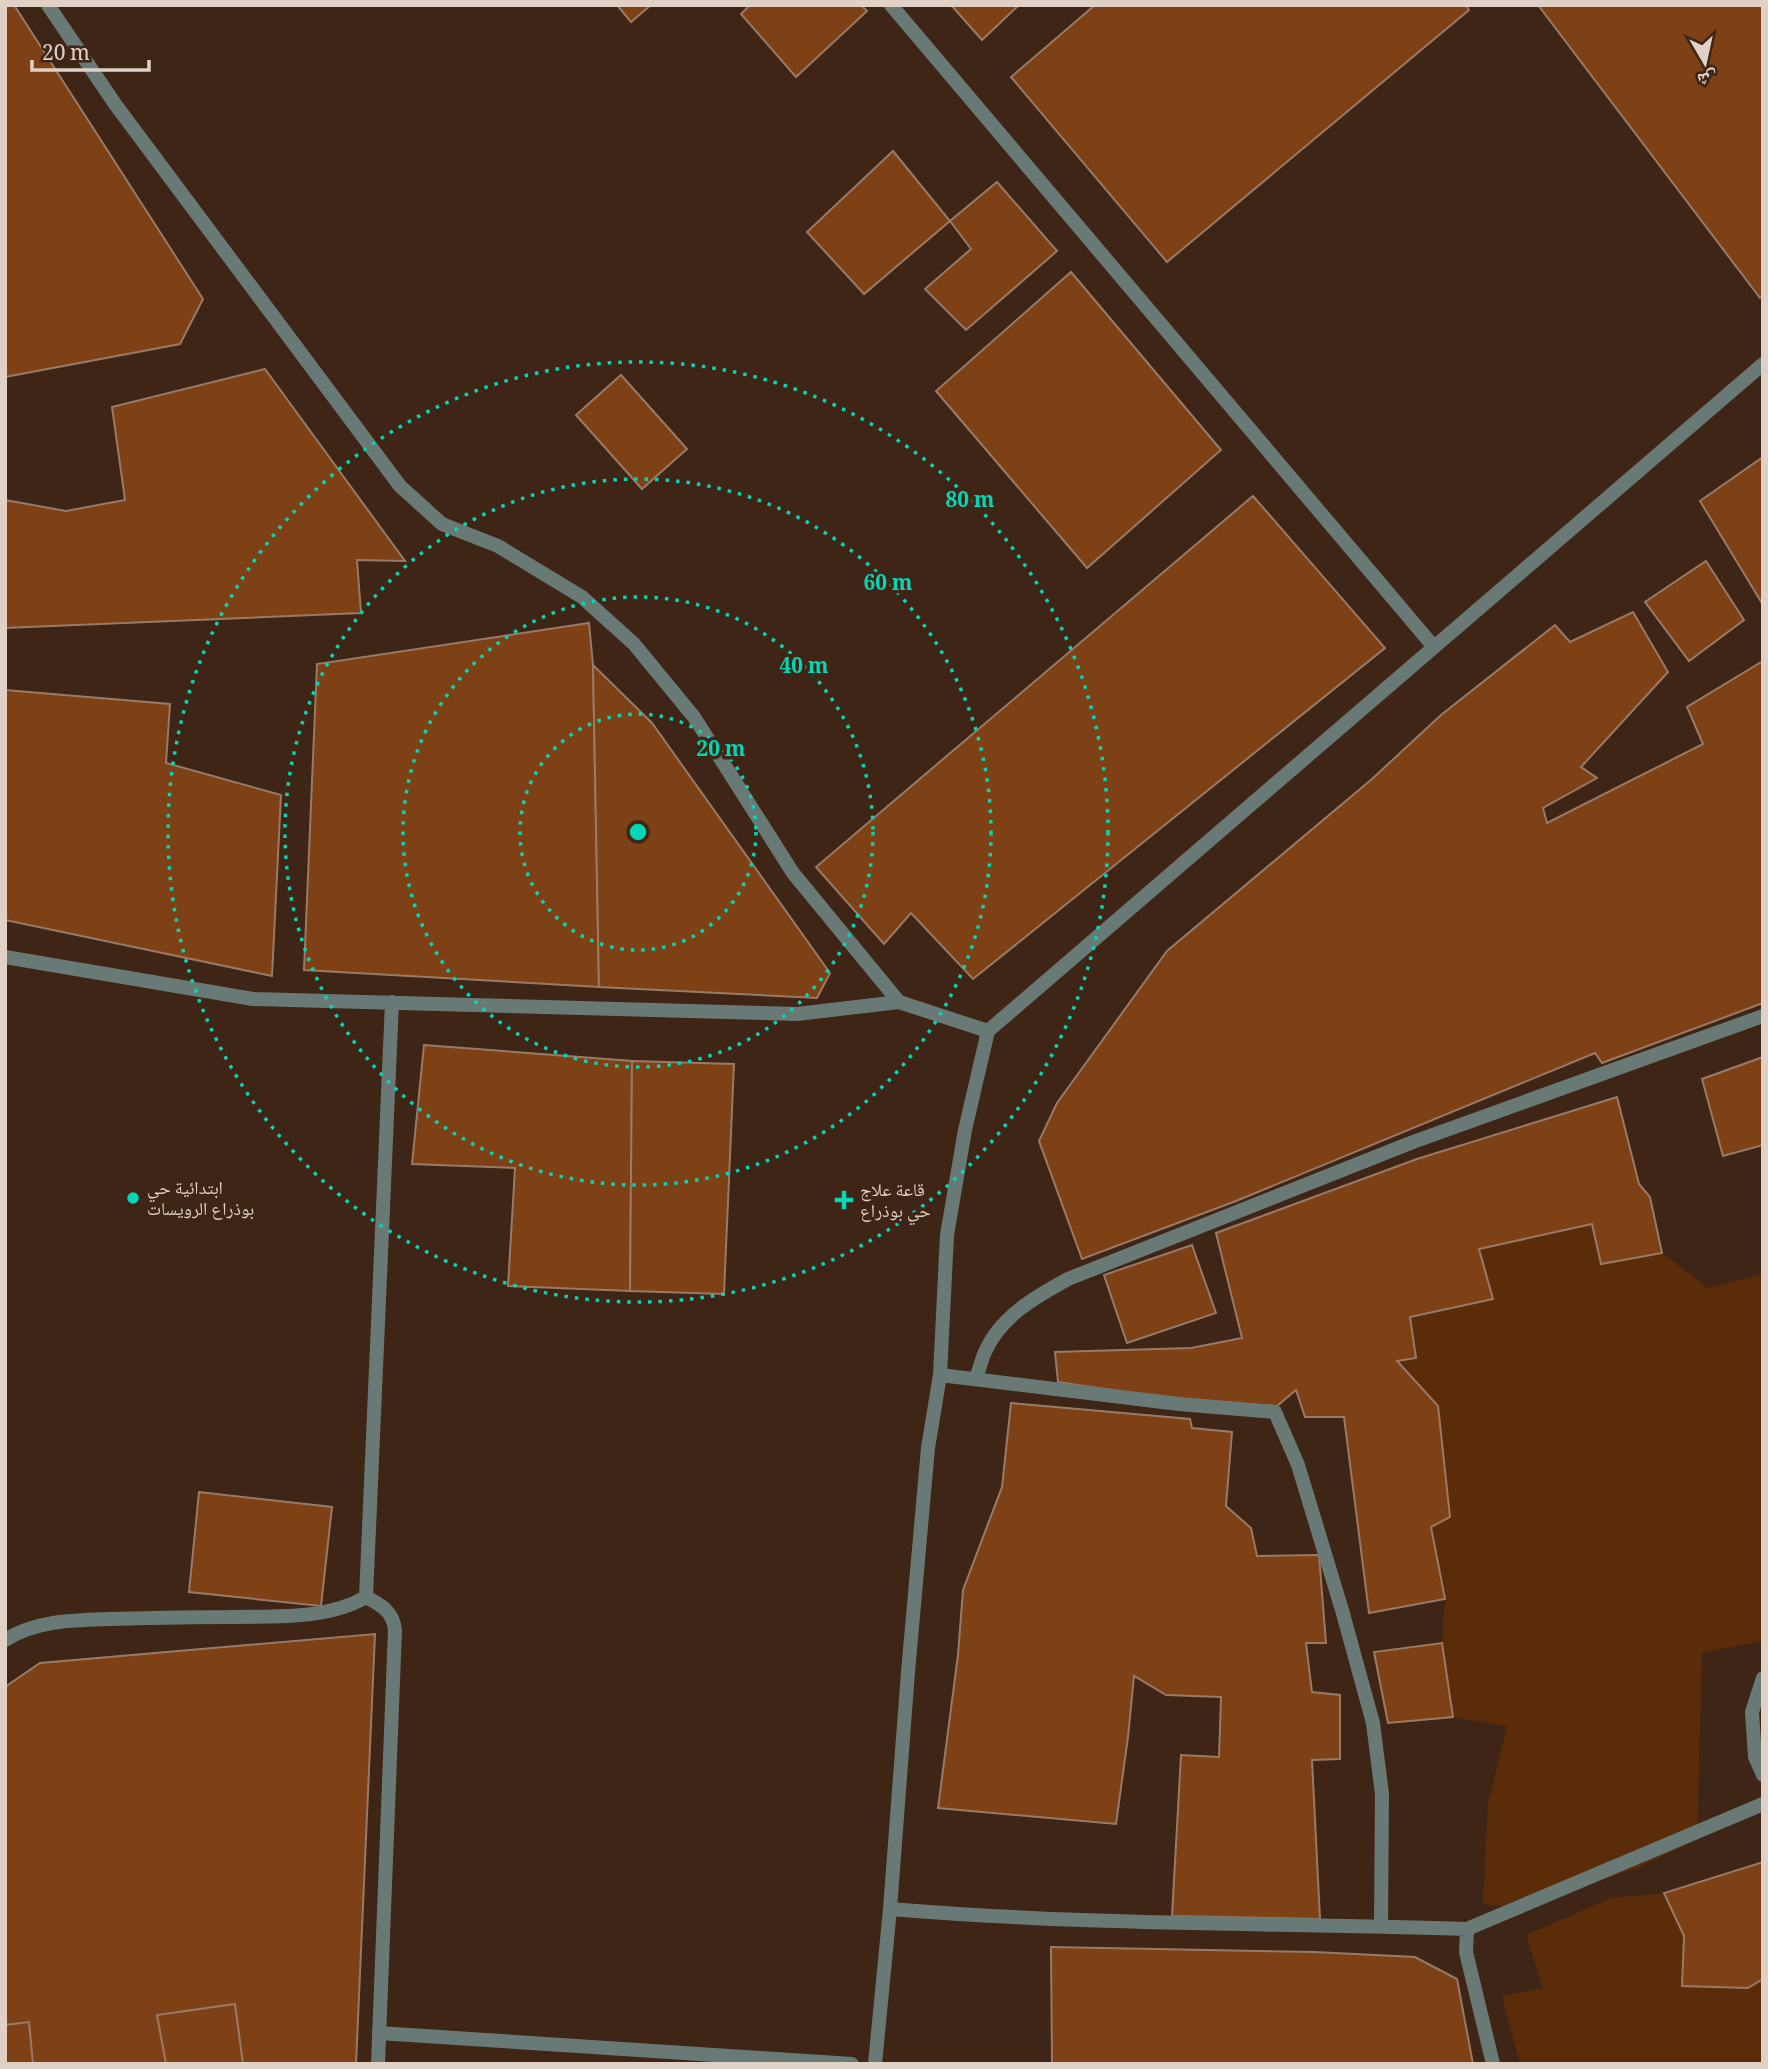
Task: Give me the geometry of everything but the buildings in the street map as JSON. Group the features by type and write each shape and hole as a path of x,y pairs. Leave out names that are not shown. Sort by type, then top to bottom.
{"street":[{"path":"48,5 115,104 400,486 442,524 498,546 582,597 635,644 694,718 793,873 900,1002"},
{"path":"891,5 1434,647"},
{"path":"875,2064 928,1448 940,1375 947,1235 965,1130 988,1031 1763,364"},
{"path":"5,957 253,999 797,1014 900,1002 988,1031"},
{"path":"366,1597 392,1002"},
{"path":"976,1379 986,1350 1004,1323 1034,1298 1068,1279 1413,1142 1763,1016"},
{"path":"940,1375 1179,1404 1275,1412 1298,1465 1374,1723 1382,1794 1381,1926"},
{"path":"5,1640 27,1629 73,1620 285,1615 338,1608 354,1604 366,1597"},
{"path":"366,1597 385,1607 394,1620 395,1630 378,2064"},
{"path":"1763,1678 1752,1712 1755,1757 1763,1775"},
{"path":"890,1909 1044,1918 1467,1929 1763,1804"},
{"path":"1467,1929 1465,1952 1493,2064"},
{"path":"379,2033 852,2064"}],"shaded area":[{"path":"1592,1224 1601,1264 1662,1253 1708,1288 1763,1274 1763,1641 1702,1653 1697,1839 1640,1867 1562,1893 1511,1907 1483,1904 1488,1804 1507,1726 1453,1717 1442,1643 1445,1599 1431,1527 1450,1516 1438,1406 1397,1361 1416,1357 1410,1317 1493,1298 1479,1249"},
{"path":"1664,1893 1684,1936 1763,1979 1763,2064 1520,2064 1502,1996 1543,1988 1526,1935 1611,1898"}],"place":[{"name":"ابتدائية حي بوذراع الرويسات","path":"133,1198"},
{"name":"قاعة علاج حي بوذراع","path":"844,1200"}]}
